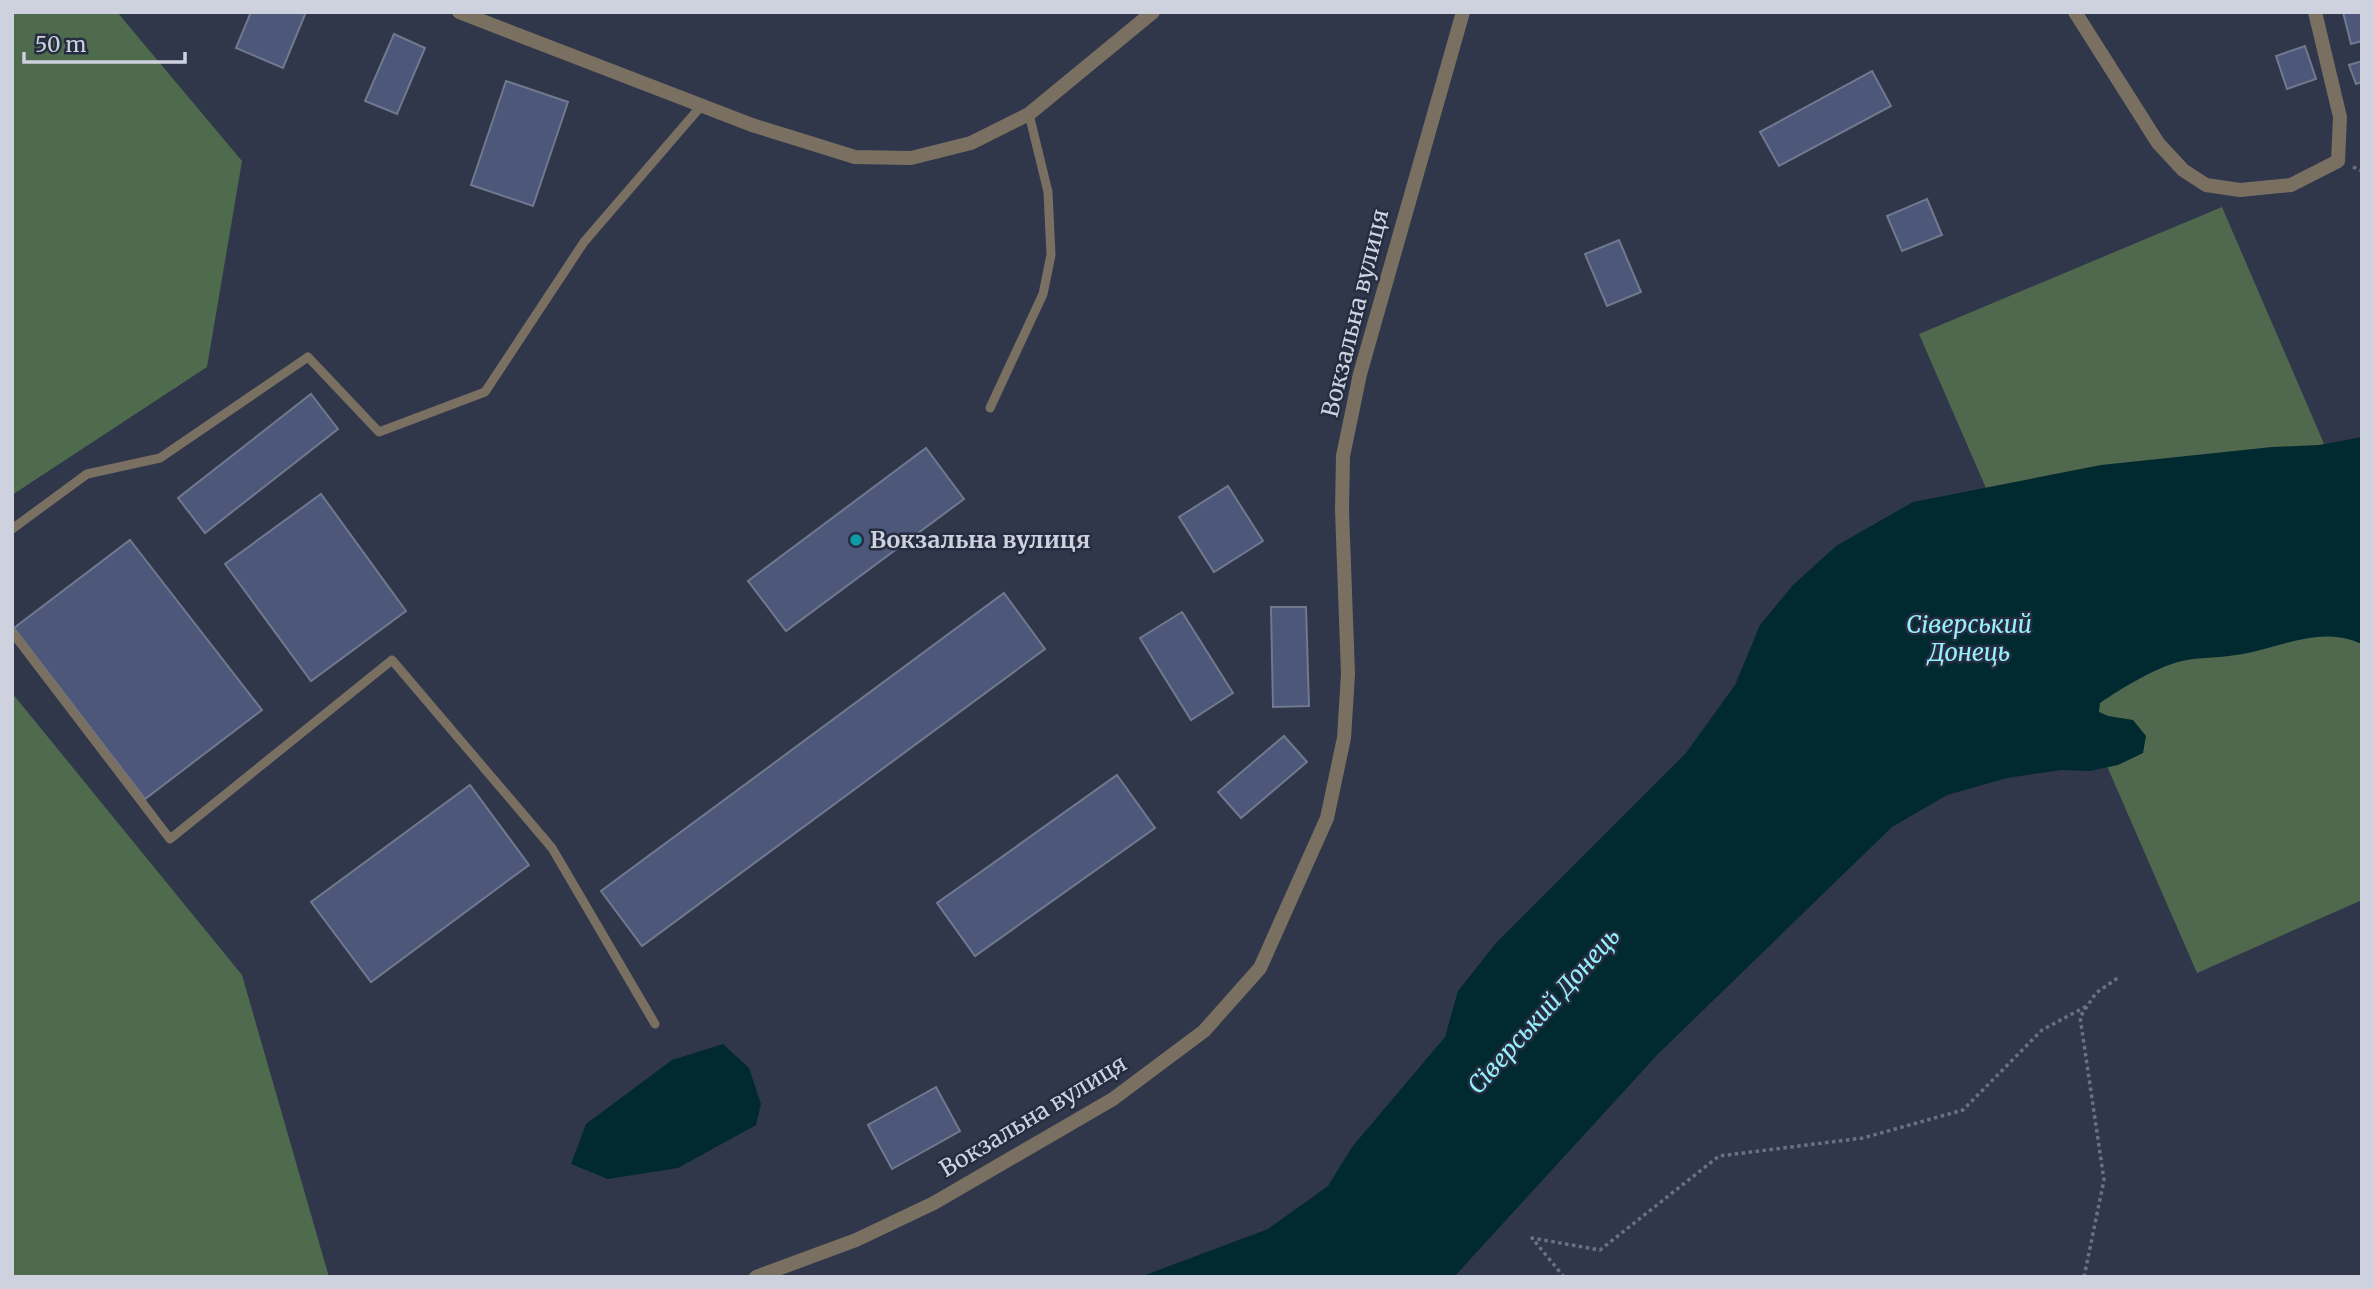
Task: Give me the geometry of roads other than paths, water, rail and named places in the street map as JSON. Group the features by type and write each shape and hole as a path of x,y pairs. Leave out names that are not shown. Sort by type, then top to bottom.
{"street":[{"path":"459,12 752,125 855,157 911,158 971,144 1029,114 1153,12"},
{"name":"Вокзальна вулиця","path":"756,1277 856,1240 934,1203 1113,1099 1204,1031 1260,968 1327,818 1344,738 1348,674 1342,510 1346,442 1360,374 1463,12"},
{"path":"2075,12 2158,143 2183,170 2206,185 2240,190 2291,185 2339,161 2340,117 2315,12"}],"lane":[{"path":"12,529 87,474 160,458 308,357 379,432 485,392 584,242 702,105"},
{"path":"990,408 1044,294 1051,255 1048,192 1029,114"},
{"path":"12,632 170,839 392,660 552,849 655,1024"}],"water":[{"name":"Сіверський Донець","path":"2362,437 2362,644 2346,638 2315,637 2236,655 2182,661 2161,668 2100,703 2099,712 2133,720 2146,736 2143,753 2118,765 2090,771 2061,770 2007,778 1947,795 1892,827 1658,1054 1454,1277 1140,1277 1268,1229 1328,1186 1352,1147 1445,1037 1458,991 1496,943 1686,753 1735,685 1760,625 1793,585 1836,546 1913,502 2101,465 2272,447 2319,445"},
{"path":"723,1044 749,1068 761,1104 756,1125 678,1168 608,1179 571,1164 586,1124 672,1060"}],"place":[{"name":"Вокзальна вулиця","path":"856,540"}]}
